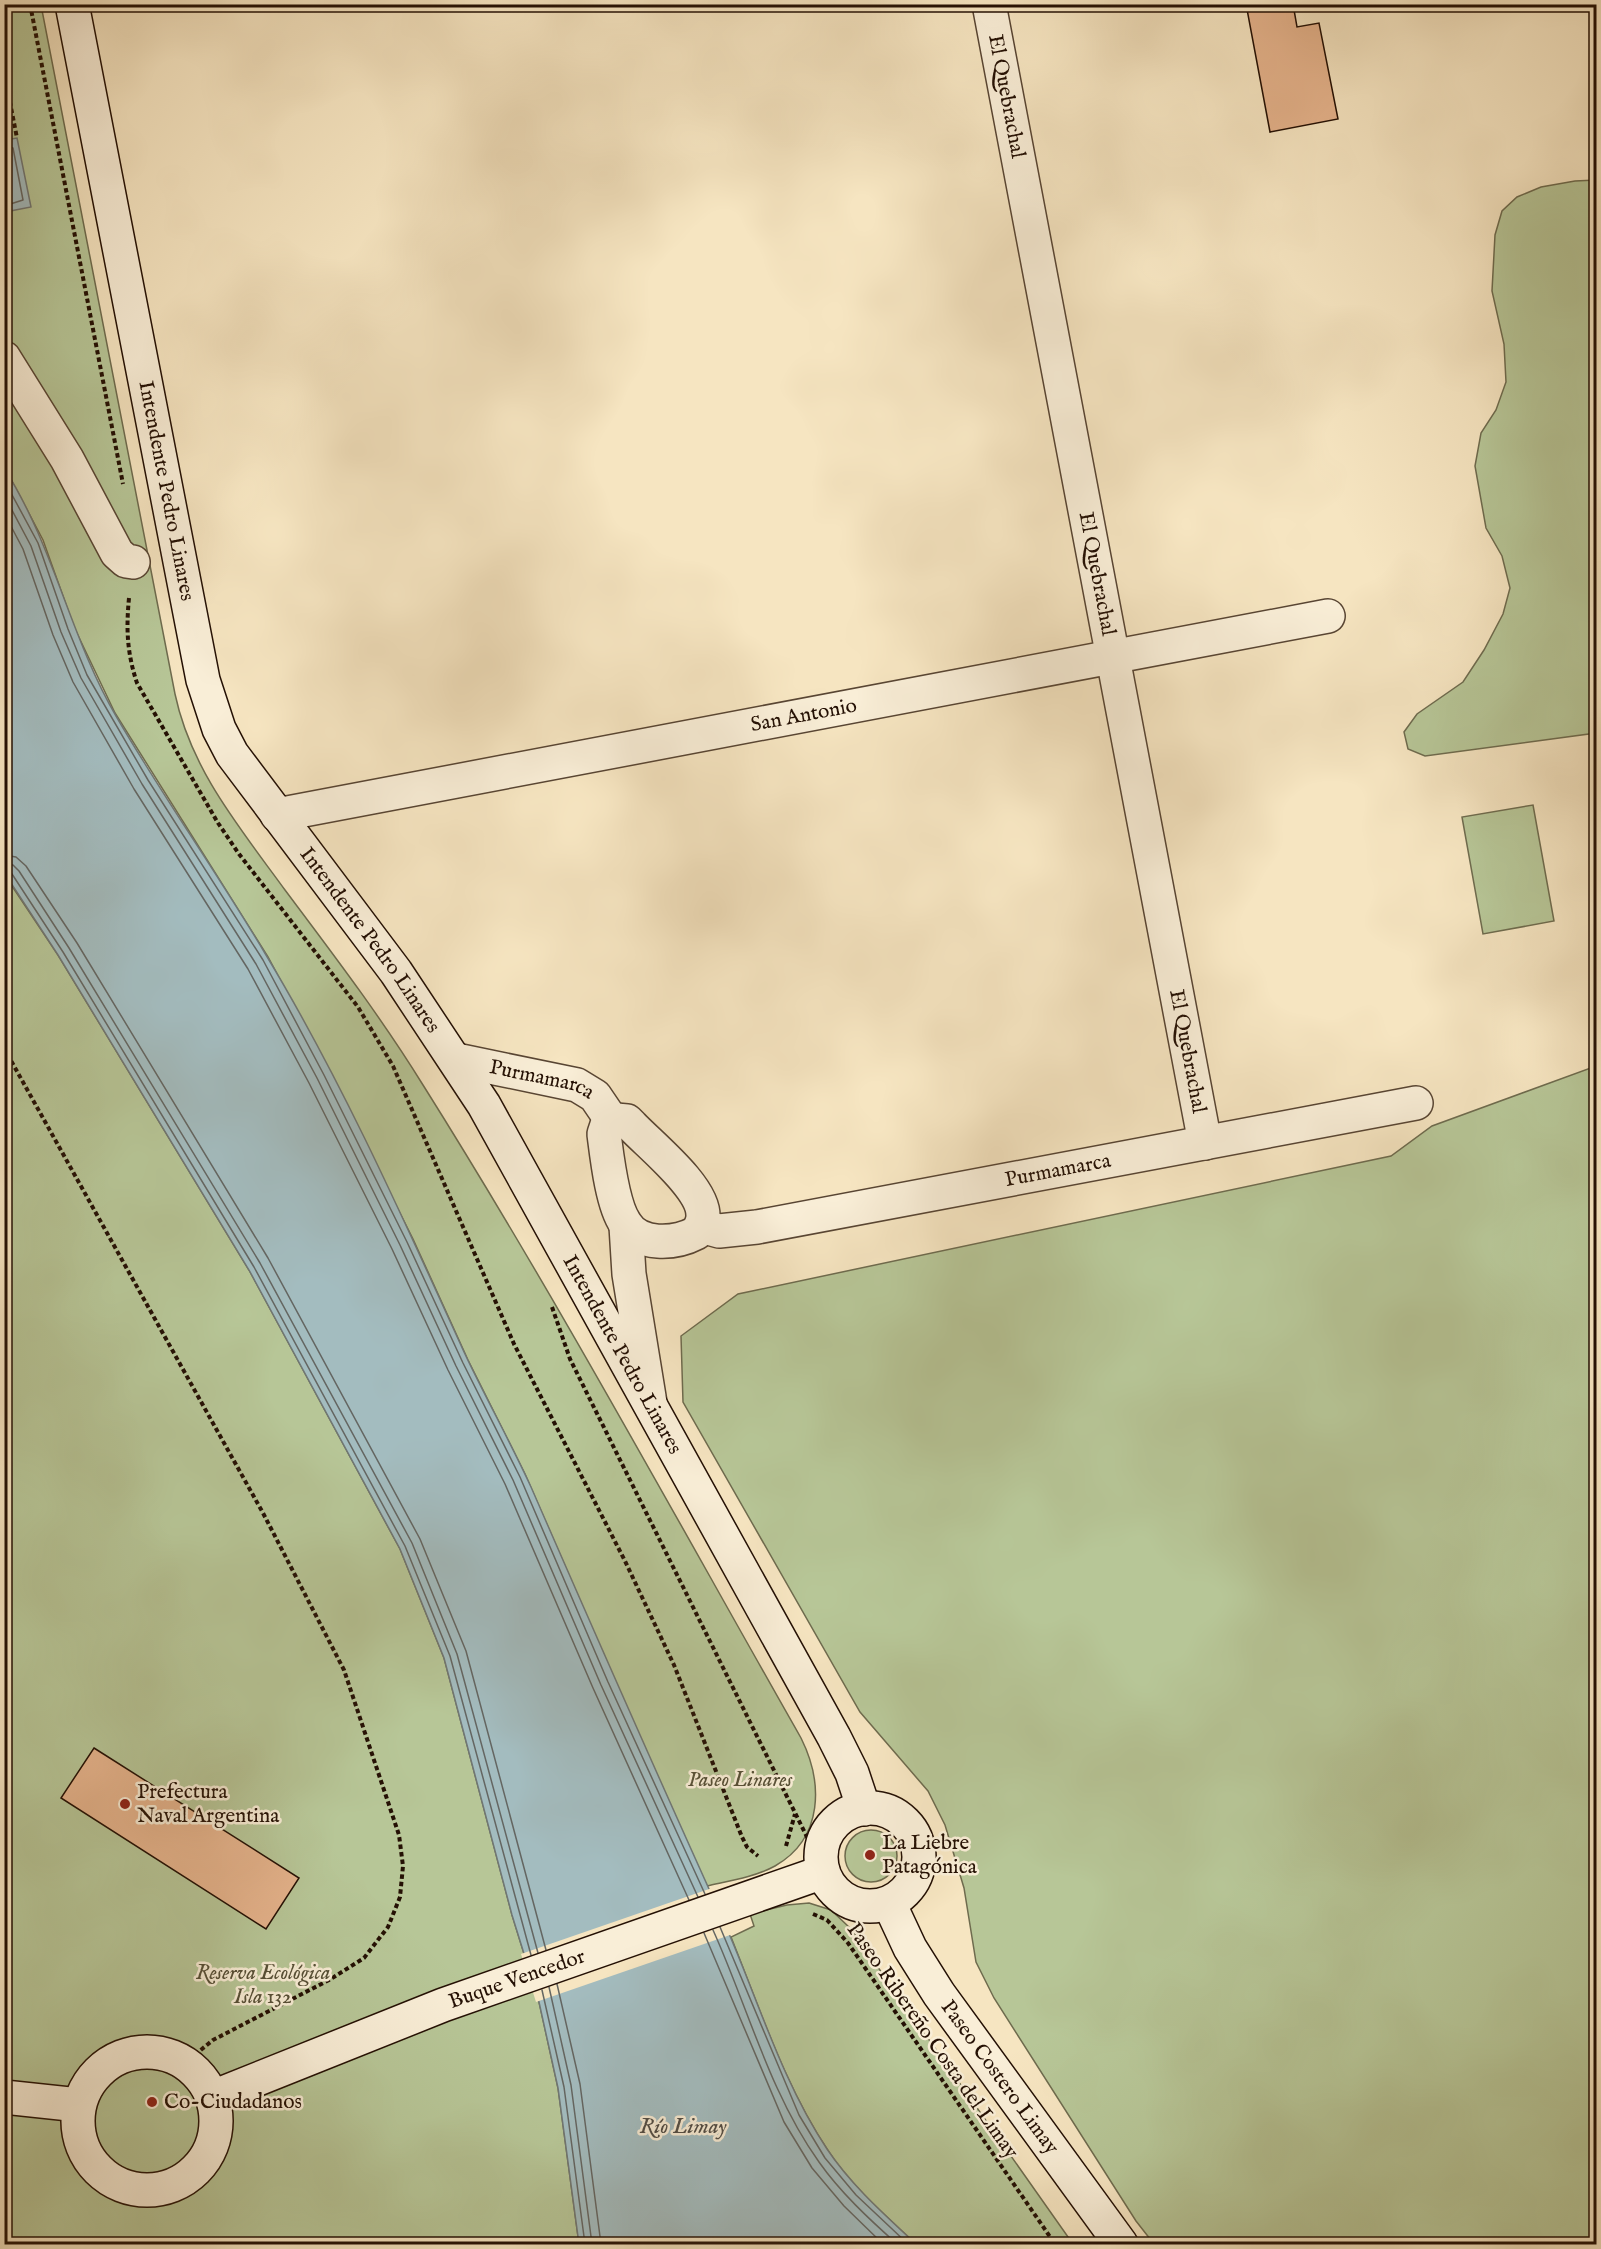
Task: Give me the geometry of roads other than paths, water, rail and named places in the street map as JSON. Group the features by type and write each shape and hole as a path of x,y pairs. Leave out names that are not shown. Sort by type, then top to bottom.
{"street":[{"name":"Intendente Pedro Linares","path":"72,4 203,680 219,729 232,754 396,972 456,1060 529,1183 652,1412 839,1746 864,1809"},
{"name":"El Quebrachal","path":"989,4 1205,1143"},
{"path":"4,358 67,459 117,553 126,561 133,562"},
{"name":"San Antonio","path":"277,815 1328,616"},
{"name":"Purmamarca","path":"456,1060 577,1084 595,1096 612,1121"},
{"name":"Purmamarca","path":"652,1412 629,1274 626,1226 618,1208 605,1139 605,1129 612,1121 627,1121 691,1187 701,1206 703,1216 701,1226 718,1230 757,1227 1416,1103"},
{"path":"626,1226 644,1238 670,1241 696,1233 701,1226"},
{"path":"864,1809 879,1809 904,1821 918,1845 920,1859 911,1886 901,1896 889,1903 877,1906 854,1904 835,1892 823,1872 823,1844 829,1831 839,1820 864,1809"},
{"name":"Buque Vencedor","path":"213,2097 443,2005 823,1872"},
{"name":"Paseo Costero Limay","path":"889,1903 910,1948 939,1994 1121,2244"},
{"path":"143,2052 165,2054 186,2062 202,2077 213,2097 217,2119 214,2141 204,2162 186,2178 165,2188 141,2190 118,2184 99,2170 85,2152 79,2128 79,2105 88,2085 102,2068 121,2056 143,2052"},
{"path":"4,2097 79,2105"}],"water":[{"path":"17,138 31,207 5,212 5,140"},
{"name":"Río Limay","path":"4,468 36,529 86,655 116,716 266,955 320,1051 371,1150 464,1352 531,1487 732,1941 768,2032 795,2092 836,2162 869,2199 916,2244 579,2244 558,2088 539,2002 512,1915 444,1658 400,1549 249,1270 58,955 5,874"}],"place":[{"name":"Prefectura Naval Argentina","path":"125,1804"},
{"name":"La Liebre Patagónica","path":"870,1855"},
{"name":"Co-Ciudadanos","path":"152,2102"}],"park label":[{"name":"Paseo Linares","path":"740,1780"},
{"name":"Reserva Ecológica Isla 132","path":"263,1985"}]}
